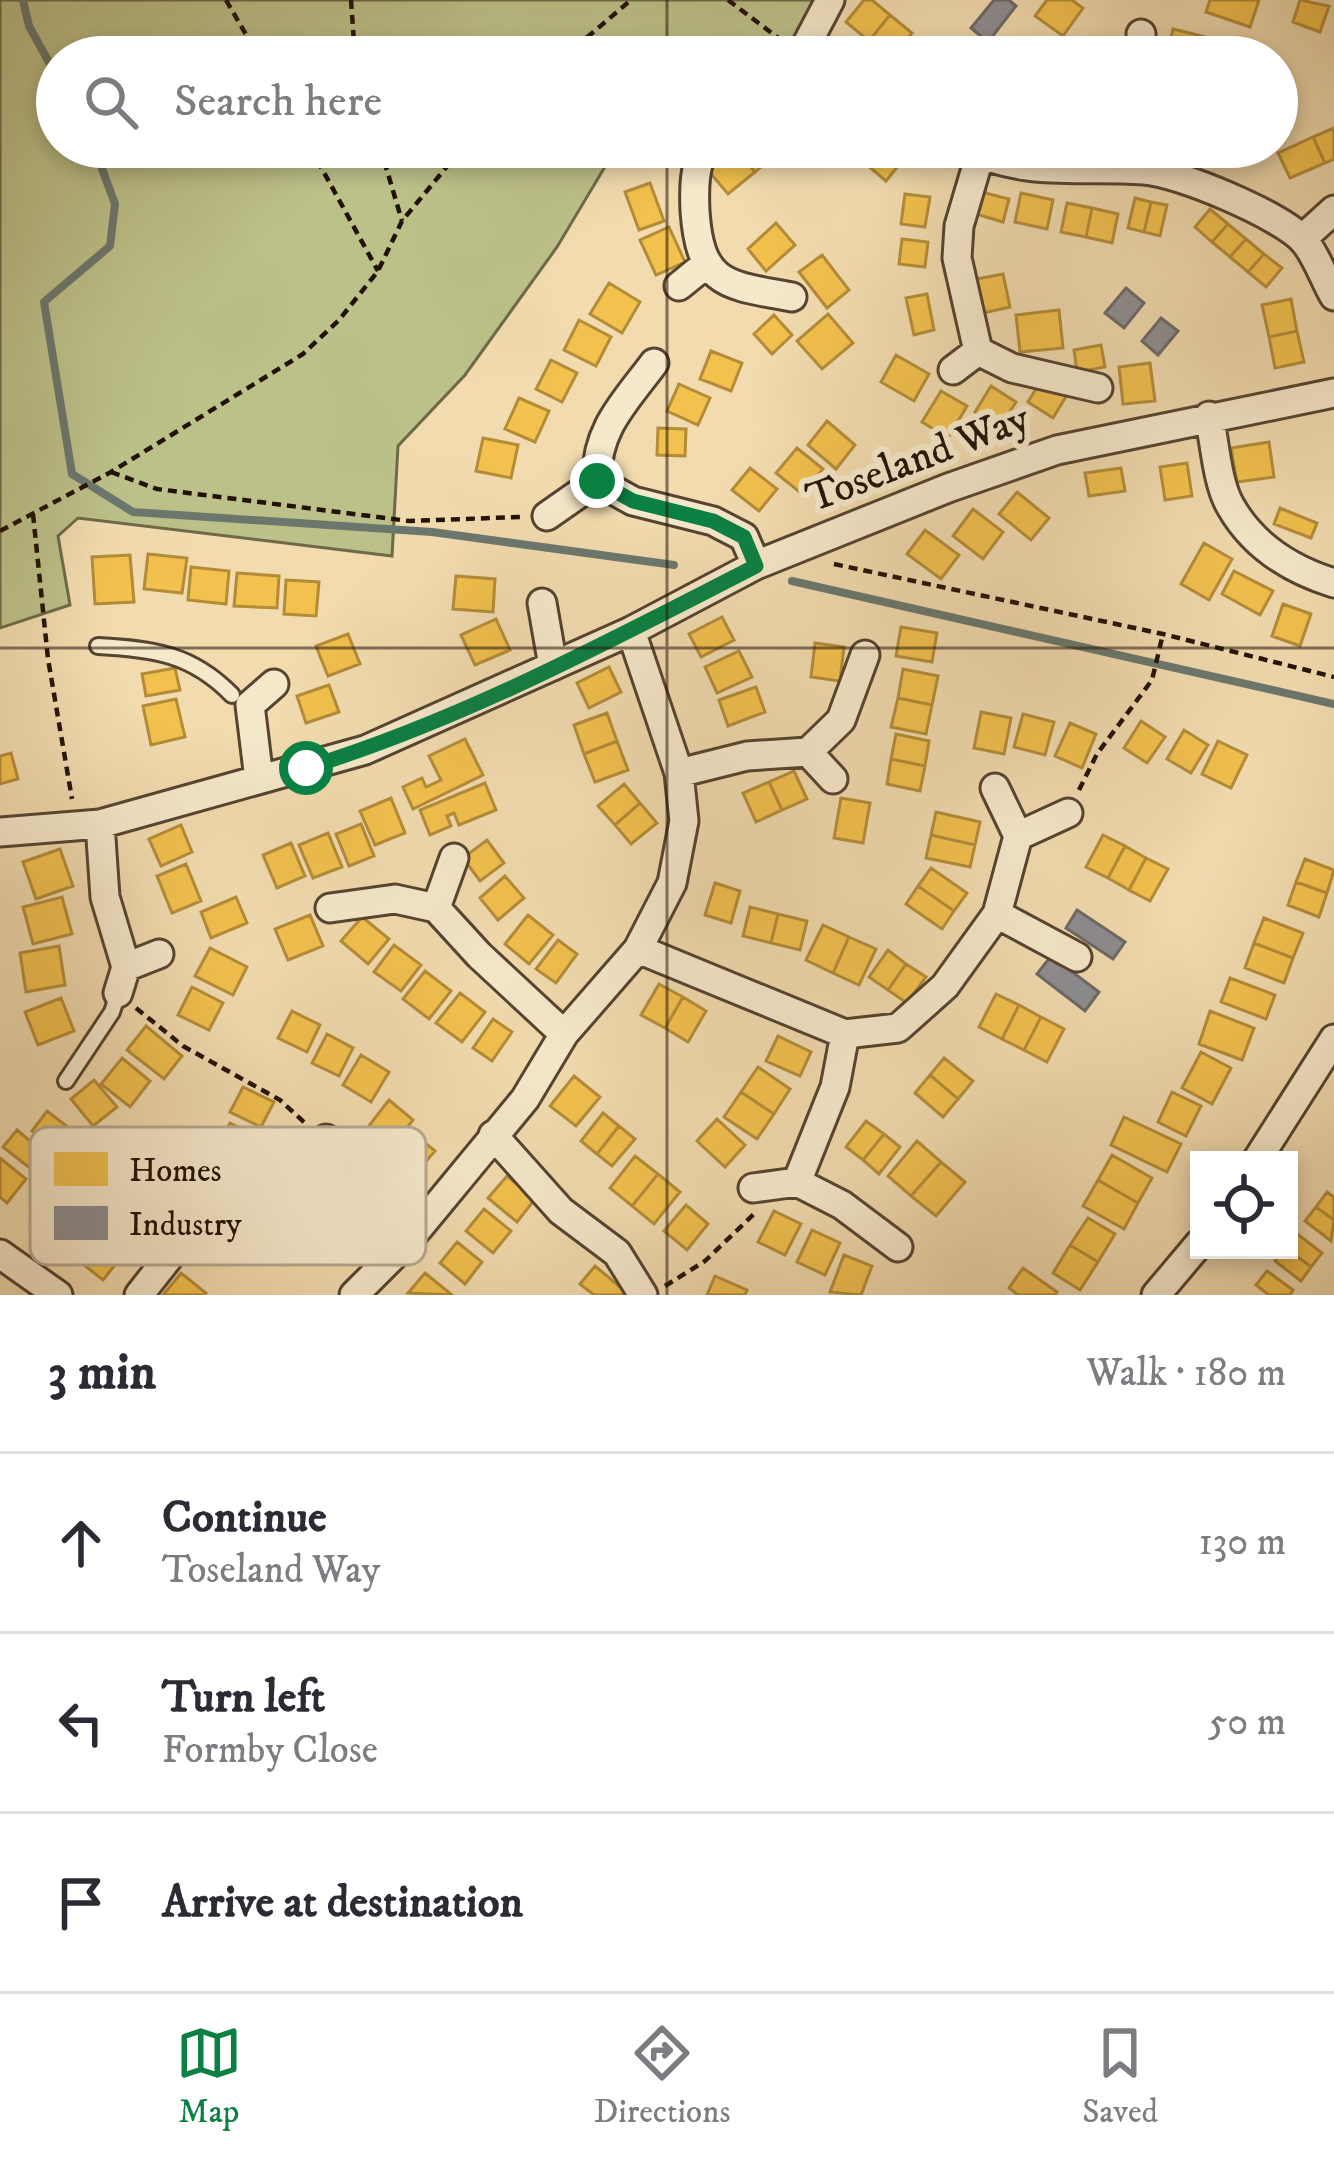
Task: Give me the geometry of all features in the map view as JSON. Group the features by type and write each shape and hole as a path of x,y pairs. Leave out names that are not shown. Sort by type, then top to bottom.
{"street":[{"path":"811,36 830,0"},
{"path":"699,168 694,188 704,265 735,287 792,297"},
{"path":"969,168 957,258 978,351"},
{"path":"1028,168 1074,172 1096,168"},
{"path":"1167,168 1241,202 1302,239 1334,296"},
{"path":"1302,239 1334,210"},
{"path":"679,286 704,265"},
{"path":"953,370 978,351"},
{"path":"978,351 1012,368 1098,388"},
{"path":"597,481 596,456 605,428 654,363"},
{"name":"Toseland Way","path":"0,832 88,825 365,750 631,631 756,566 948,488 1057,450 1334,393"},
{"path":"1209,416 1228,505 1258,541 1294,571 1334,583"},
{"path":"547,516 597,481"},
{"path":"597,481 633,501 713,521 744,537 756,566"},
{"path":"542,603 554,666"},
{"path":"426,1218 525,1099 564,1034 638,949 672,884 684,821 679,773 631,631"},
{"path":"679,773 747,755 808,752 841,720 865,655"},
{"path":"259,779 241,700 274,684"},
{"path":"808,752 833,779"},
{"path":"638,949 845,1034 898,1028 945,986 998,914 1018,836 995,788"},
{"path":"1018,836 1068,813"},
{"path":"88,825 122,980 160,954"},
{"path":"436,908 454,858"},
{"path":"330,908 395,898 436,908 478,956 564,1034"},
{"path":"998,914 1077,957"},
{"path":"845,1034 835,1087 773,1186 842,1205 898,1247"},
{"path":"1263,1151 1334,1039"},
{"path":"493,1135 561,1211 616,1253 647,1295"},
{"path":"0,1254 58,1295"},
{"path":"1156,1295 1190,1255"},
{"path":"139,1295 163,1265"},
{"path":"354,1295 383,1265"}],"lane":[{"path":"98,646 180,658 209,672 241,700"},
{"path":"66,1081 112,1012 122,980"}],"path":[{"path":"226,0 247,36"},
{"path":"351,0 354,36"},
{"path":"592,36 631,0"},
{"path":"728,0 775,36"},
{"path":"322,168 378,271"},
{"path":"386,168 402,221"},
{"path":"0,532 111,472 303,354 339,320 378,271 402,221 446,168"},
{"path":"111,472 157,489 409,520 547,516"},
{"path":"33,514 48,659 88,825"},
{"path":"788,553 1163,634 1334,677"},
{"path":"1068,813 1097,754 1152,680 1163,634"},
{"path":"122,980 183,1046 280,1100 302,1127"},
{"path":"647,1295 705,1261 753,1215 773,1186"}],"green space":[{"path":"0,0 812,0 807,30 797,36 36,36 36,168 604,168 557,247 465,375 398,446 392,556 78,518 58,536 70,605 0,628"}],"building: Homes":[{"path":"864,0 872,0 890,15 873,36 863,36 846,22"},
{"path":"1047,0 1072,0 1083,8 1063,36 1035,16"},
{"path":"1210,0 1259,0 1250,27 1206,12"},
{"path":"1300,0 1329,6 1320,32 1293,22"},
{"path":"890,15 912,33 910,36 873,36"},
{"path":"1173,29 1202,36 1171,36"},
{"path":"1334,128 1334,159 1325,163 1313,137"},
{"path":"1313,137 1325,163 1290,178 1285,168 1298,168 1298,144"},
{"path":"752,168 755,172 728,194 707,169"},
{"path":"871,168 896,168 886,181"},
{"path":"650,183 664,221 639,230 625,192"},
{"path":"982,192 1009,199 1003,222 976,214"},
{"path":"1021,193 1053,200 1047,229 1015,222"},
{"path":"905,194 930,197 925,227 901,224"},
{"path":"1135,198 1151,202 1144,232 1128,228"},
{"path":"1151,202 1167,205 1160,236 1144,232"},
{"path":"1067,203 1092,208 1086,237 1061,232"},
{"path":"1092,208 1118,214 1112,243 1086,237"},
{"path":"1210,209 1228,224 1212,242 1195,227"},
{"path":"776,223 795,245 766,271 748,249"},
{"path":"1228,224 1246,239 1230,257 1212,242"},
{"path":"669,227 685,262 656,275 640,240"},
{"path":"902,239 928,242 925,267 899,264"},
{"path":"1246,239 1264,254 1248,272 1230,257"},
{"path":"1264,254 1282,268 1266,287 1248,272"},
{"path":"822,255 849,290 827,308 799,272"},
{"path":"1003,274 1010,307 983,313 977,279"},
{"path":"609,283 640,302 622,333 590,314"},
{"path":"927,294 934,330 914,335 906,298"},
{"path":"1291,299 1297,331 1269,337 1262,305"},
{"path":"1059,310 1063,348 1020,352 1016,315"},
{"path":"828,314 853,343 822,369 797,341"},
{"path":"774,315 792,335 772,354 754,334"},
{"path":"579,320 611,337 596,366 564,350"},
{"path":"1297,331 1304,362 1275,368 1269,337"},
{"path":"1101,345 1105,367 1077,372 1074,350"},
{"path":"711,351 742,363 731,391 700,379"},
{"path":"896,355 929,374 914,401 881,382"},
{"path":"551,360 577,373 562,402 536,389"},
{"path":"1150,363 1155,401 1123,404 1119,367"},
{"path":"1042,379 1067,395 1053,418 1028,402"},
{"path":"679,384 710,398 698,425 667,411"},
{"path":"991,386 1016,402 1000,428 975,412"},
{"path":"941,391 967,406 948,438 922,422"},
{"path":"519,398 549,411 535,442 505,429"},
{"path":"827,421 855,445 836,469 808,445"},
{"path":"658,428 686,429 685,456 657,455"},
{"path":"483,438 518,445 511,478 476,471"},
{"path":"1269,442 1274,477 1237,482 1231,448"},
{"path":"797,448 823,469 802,494 776,473"},
{"path":"1187,463 1192,496 1165,500 1160,467"},
{"path":"750,468 777,489 759,511 732,490"},
{"path":"1121,468 1125,491 1089,496 1085,473"},
{"path":"1017,492 1049,518 1031,540 999,514"},
{"path":"1280,508 1317,523 1311,538 1274,524"},
{"path":"973,509 1003,532 983,559 953,536"},
{"path":"925,530 959,555 941,579 907,554"},
{"path":"1204,543 1232,559 1209,600 1181,584"},
{"path":"148,554 187,558 182,593 144,589"},
{"path":"130,555 134,602 95,604 92,557"},
{"path":"191,567 229,571 226,604 188,600"},
{"path":"1234,571 1273,591 1260,615 1222,594"},
{"path":"237,573 279,576 277,608 234,606"},
{"path":"456,576 495,579 493,612 453,609"},
{"path":"286,580 319,582 316,616 284,614"},
{"path":"1283,604 1311,614 1300,646 1272,636"},
{"path":"722,617 734,640 701,657 689,634"},
{"path":"496,619 510,650 475,665 461,635"},
{"path":"901,627 937,633 932,662 896,656"},
{"path":"348,634 360,664 328,676 316,646"},
{"path":"815,643 844,647 840,681 811,677"},
{"path":"739,651 752,677 717,693 705,667"},
{"path":"609,667 621,692 589,708 577,683"},
{"path":"175,668 180,690 146,696 142,674"},
{"path":"903,669 938,676 932,705 898,698"},
{"path":"329,685 339,712 306,723 297,696"},
{"path":"756,687 765,712 728,726 719,700"},
{"path":"898,698 932,705 926,734 891,727"},
{"path":"176,699 185,737 151,745 143,706"},
{"path":"981,712 1011,718 1004,754 974,748"},
{"path":"607,713 617,741 584,754 574,725"},
{"path":"1023,714 1054,722 1045,755 1014,747"},
{"path":"1141,721 1165,737 1147,763 1124,748"},
{"path":"1070,723 1096,734 1082,768 1055,756"},
{"path":"1184,730 1208,745 1191,773 1167,759"},
{"path":"896,734 929,741 925,766 891,759"},
{"path":"465,739 483,775 413,809 403,787 422,778 426,787 441,780 429,756"},
{"path":"617,741 628,770 595,782 584,754"},
{"path":"1218,741 1247,755 1231,788 1202,774"},
{"path":"11,753 18,779 0,784 0,756"},
{"path":"891,759 925,766 920,791 887,784"},
{"path":"794,771 807,799 782,810 769,782"},
{"path":"769,782 782,810 756,822 743,793"},
{"path":"485,783 496,810 459,825 454,813 447,816 451,826 430,835 420,810"},
{"path":"624,784 640,803 615,825 598,806"},
{"path":"391,798 405,833 375,845 360,811"},
{"path":"841,798 870,803 863,843 834,838"},
{"path":"640,803 657,823 631,844 615,825"},
{"path":"936,812 980,822 975,845 931,835"},
{"path":"361,824 374,856 349,866 336,834"},
{"path":"181,825 192,852 161,866 149,839"},
{"path":"328,833 342,867 313,878 299,845"},
{"path":"931,835 975,845 970,867 926,858"},
{"path":"1103,835 1125,846 1108,878 1086,867"},
{"path":"487,840 504,863 480,881 463,858"},
{"path":"291,843 305,876 277,888 263,855"},
{"path":"1125,846 1146,858 1129,890 1108,878"},
{"path":"60,849 73,886 36,899 23,862"},
{"path":"1146,858 1168,869 1150,901 1129,890"},
{"path":"1305,859 1334,870 1327,893 1296,882"},
{"path":"186,864 201,901 172,913 157,876"},
{"path":"931,868 967,893 954,911 918,886"},
{"path":"505,876 524,898 498,920 480,898"},
{"path":"1296,882 1327,893 1319,917 1288,905"},
{"path":"715,883 740,891 731,923 705,915"},
{"path":"918,886 954,911 942,929 906,904"},
{"path":"62,897 72,934 33,944 23,907"},
{"path":"236,897 247,923 211,938 201,912"},
{"path":"750,907 778,914 771,943 743,936"},
{"path":"778,914 807,921 800,950 771,943"},
{"path":"310,915 323,946 288,960 275,929"},
{"path":"528,915 553,935 529,964 505,944"},
{"path":"362,917 389,939 368,964 341,941"},
{"path":"1264,918 1303,933 1293,958 1254,943"},
{"path":"823,925 849,937 833,973 806,960"},
{"path":"849,937 876,949 859,985 833,973"},
{"path":"558,940 577,954 556,983 536,969"},
{"path":"1254,943 1293,958 1284,983 1245,968"},
{"path":"394,945 421,965 401,991 374,972"},
{"path":"59,946 65,985 26,992 20,953"},
{"path":"210,948 247,967 233,995 195,976"},
{"path":"888,950 906,964 888,990 869,977"},
{"path":"906,964 926,977 907,1003 888,990"},
{"path":"425,971 451,991 429,1019 403,999"},
{"path":"1230,978 1275,995 1266,1019 1221,1002"},
{"path":"659,984 683,997 665,1028 641,1015"},
{"path":"192,987 223,1003 209,1030 178,1015"},
{"path":"460,993 485,1012 462,1042 436,1023"},
{"path":"996,994 1019,1005 1002,1039 979,1027"},
{"path":"683,997 706,1011 688,1042 665,1028"},
{"path":"61,998 74,1031 38,1045 25,1012"},
{"path":"1019,1005 1041,1017 1024,1050 1002,1039"},
{"path":"292,1011 320,1025 307,1052 278,1038"},
{"path":"1210,1011 1254,1028 1242,1060 1199,1044"},
{"path":"1041,1017 1064,1029 1047,1062 1024,1050"},
{"path":"493,1019 512,1032 492,1061 473,1048"},
{"path":"146,1026 182,1056 164,1079 127,1050"},
{"path":"327,1034 353,1048 339,1076 312,1063"},
{"path":"778,1036 811,1052 800,1076 766,1061"},
{"path":"1201,1052 1231,1068 1212,1104 1182,1088"},
{"path":"361,1055 389,1072 371,1102 343,1085"},
{"path":"122,1058 150,1081 130,1107 101,1084"},
{"path":"944,1058 973,1081 958,1099 930,1075"},
{"path":"758,1067 790,1089 774,1114 741,1092"},
{"path":"930,1075 958,1099 943,1117 915,1093"},
{"path":"574,1076 600,1097 576,1126 550,1106"},
{"path":"94,1080 117,1107 93,1126 71,1099"},
{"path":"243,1087 274,1102 261,1127 230,1112"},
{"path":"741,1092 774,1114 757,1139 724,1117"},
{"path":"1172,1092 1201,1106 1186,1136 1158,1122"},
{"path":"389,1100 413,1120 407,1127 368,1127"},
{"path":"47,1111 68,1127 35,1127"},
{"path":"603,1113 619,1126 597,1154 581,1141"},
{"path":"1124,1117 1181,1144 1167,1172 1111,1145"},
{"path":"717,1119 745,1145 725,1167 697,1141"},
{"path":"866,1121 884,1134 863,1160 846,1147"},
{"path":"619,1126 635,1139 612,1166 597,1154"},
{"path":"17,1130 30,1141 30,1168 3,1147"},
{"path":"884,1134 900,1147 879,1174 863,1160"},
{"path":"917,1141 941,1162 911,1196 888,1176"},
{"path":"1112,1155 1152,1178 1138,1203 1098,1180"},
{"path":"635,1156 658,1174 632,1206 610,1188"},
{"path":"0,1158 26,1179 7,1203 0,1197"},
{"path":"941,1162 965,1182 936,1216 911,1196"},
{"path":"658,1174 680,1192 654,1224 632,1206"},
{"path":"507,1176 535,1199 517,1222 488,1198"},
{"path":"1098,1180 1138,1203 1124,1229 1083,1206"},
{"path":"1327,1192 1334,1197 1334,1220 1316,1207"},
{"path":"686,1205 708,1224 687,1250 664,1231"},
{"path":"1316,1207 1334,1220 1331,1241 1305,1221"},
{"path":"484,1209 511,1231 493,1253 466,1231"},
{"path":"774,1211 801,1224 785,1255 758,1242"},
{"path":"1088,1218 1115,1234 1098,1262 1070,1245"},
{"path":"812,1230 840,1243 825,1275 797,1262"},
{"path":"1298,1235 1322,1253 1311,1267 1298,1257"},
{"path":"457,1242 482,1262 465,1284 440,1263"},
{"path":"1070,1245 1098,1262 1080,1290 1053,1273"},
{"path":"844,1255 872,1266 861,1295 830,1292"},
{"path":"1298,1257 1311,1267 1301,1281 1275,1261"},
{"path":"84,1265 115,1265 103,1280"},
{"path":"595,1266 625,1291 594,1295 580,1284"},
{"path":"1023,1268 1055,1295 1018,1295 1009,1288"},
{"path":"1267,1271 1293,1290 1290,1295 1269,1295 1256,1285"},
{"path":"181,1273 206,1293 163,1295"},
{"path":"425,1273 452,1295 408,1293"},
{"path":"715,1276 747,1290 745,1295 707,1295"}],"building: Industry":[{"path":"994,0 1009,0 1016,6 993,36 981,36 971,28"},
{"path":"1126,288 1144,303 1124,328 1105,313"},
{"path":"1161,318 1178,331 1158,355 1142,341"},
{"path":"1077,910 1125,942 1113,959 1066,928"},
{"path":"1051,956 1099,992 1085,1011 1037,974"}],"waterway":[{"path":"23,0 36,39"},
{"path":"102,168 115,204 110,246 44,302 72,474 133,512 432,532 674,565"},
{"path":"792,581 1334,704"}],"route":[{"path":"306,768 365,750 439,718 631,631 756,566 744,537 713,521 633,501 597,481"}]}
